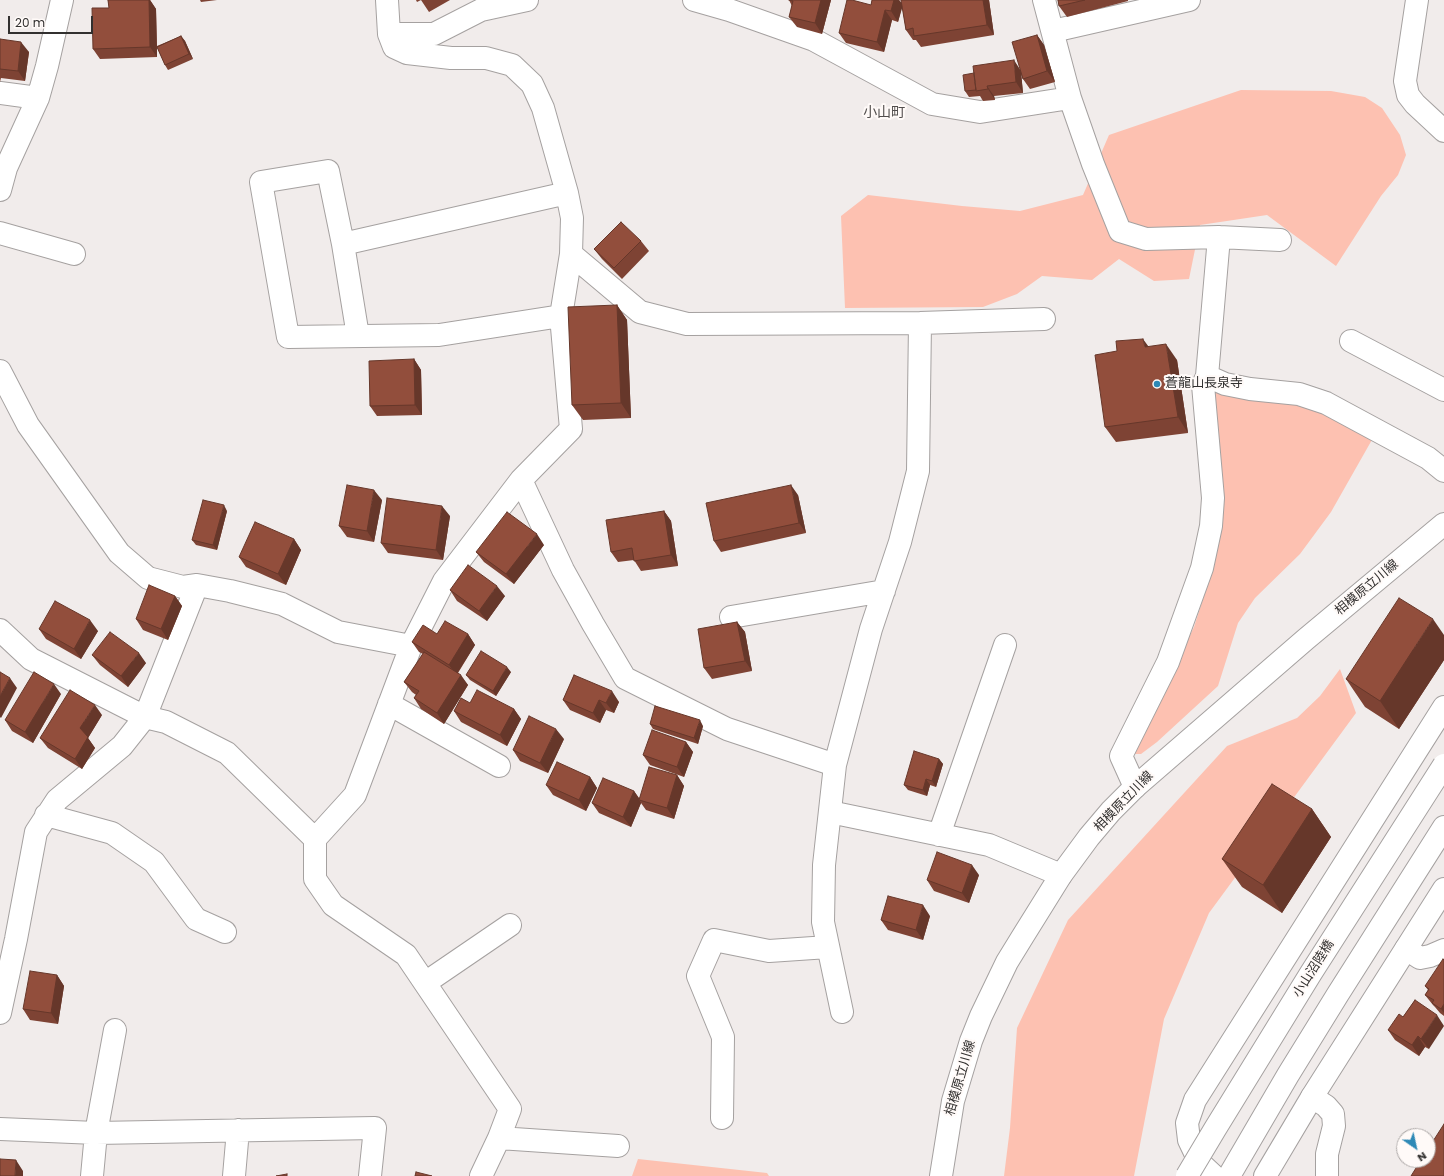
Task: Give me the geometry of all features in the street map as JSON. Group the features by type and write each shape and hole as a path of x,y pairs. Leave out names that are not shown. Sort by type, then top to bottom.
{"street":[{"path":"0,190 6,168 38,98 62,0"},
{"path":"387,0 389,34 394,47 407,53 451,58 486,58 512,65 532,84 543,108 567,193 572,218 571,254 560,316 571,428 521,480 444,581 411,646 355,795 315,840 315,879 333,905 406,955 510,1109 499,1138 481,1176"},
{"path":"389,34 434,34 481,10 527,0"},
{"path":"694,0 729,10 814,40 932,104 980,112 1070,98"},
{"path":"1044,0 1070,98 1093,164 1120,231 1146,239 1219,237 1280,240"},
{"path":"1053,31 1189,0"},
{"path":"1417,0 1405,81 1408,95 1415,104 1444,131"},
{"path":"0,93 38,98"},
{"path":"358,336 344,244 328,171 261,182 288,337 439,335 560,316"},
{"path":"344,244 567,193"},
{"path":"0,233 74,254"},
{"path":"1135,787 1121,756 1168,662 1202,568 1212,526 1213,491 1203,385 1207,376 1219,237"},
{"path":"571,254 640,312 687,324 920,323 1044,319"},
{"path":"842,1012 823,922 824,865 835,765 871,629 900,542 918,471 920,323"},
{"path":"1351,340 1444,390"},
{"path":"0,371 28,425 119,553 148,578 183,587 197,585 230,591 282,604 338,632 411,646"},
{"path":"1207,376 1225,384 1250,389 1299,394 1326,403 1428,458 1444,471"},
{"path":"521,480 563,570 592,624 625,678 727,729 835,765"},
{"name":"相模原立川線","path":"941,1176 953,1101 971,1041 981,1016 1007,962 1061,875 1094,832 1111,811 1135,787 1306,639 1444,524"},
{"path":"0,1013 16,940 36,832 57,800 122,746 145,717 197,585"},
{"path":"731,617 884,591"},
{"path":"0,630 32,659 145,717 166,722 227,753 315,840"},
{"path":"939,835 1005,645"},
{"path":"389,704 499,766"},
{"path":"1214,1176 1200,1163 1189,1140 1187,1123 1195,1100 1444,707"},
{"name":"小山沼陸橋","path":"1188,1176 1215,1128 1307,980 1444,765"},
{"path":"830,812 989,845 1061,875"},
{"path":"46,815 112,833 154,862 196,920 225,932"},
{"path":"1229,1176 1334,1000 1444,827"},
{"path":"1264,1175 1444,889"},
{"path":"425,983 510,925"},
{"path":"722,1118 723,1037 698,976 714,940 769,951 828,947"},
{"path":"1406,949 1420,958 1430,956 1444,950"},
{"path":"92,1176 96,1133 116,1030"},
{"path":"1312,1097 1326,1106 1333,1114 1334,1126 1327,1154 1327,1176"},
{"path":"0,1129 96,1133 374,1128 370,1176"},
{"path":"234,1176 238,1130"},
{"path":"499,1138 618,1146"}],"shaded area":[{"path":"1241,90 1331,91 1365,97 1382,108 1400,135 1406,155 1398,175 1381,196 1336,266 1267,215 1200,225 1189,279 1154,281 1119,259 1092,280 1042,276 1017,294 983,307 845,308 841,216 868,195 1020,211 1083,195 1109,135"},
{"path":"1212,386 1309,403 1373,438 1331,512 1300,554 1255,598 1238,623 1218,686 1157,742 1141,754 1131,754 1194,627 1210,577"},
{"path":"1340,669 1356,713 1209,913 1164,1019 1134,1176 1004,1176 1010,1128 1017,1028 1068,920 1227,746 1297,718 1320,696"},
{"path":"638,1159 767,1173 769,1176 632,1176"}],"building":[{"path":"108,0 149,0 150,47 93,49 92,8 109,8"},
{"path":"789,0 821,0 815,23 789,17 793,1"},
{"path":"847,0 871,5 872,0 894,0 891,11 885,10 877,42 839,33"},
{"path":"901,0 983,0 987,25 914,36 913,28 906,30"},
{"path":"1058,0 1085,0 1059,6"},
{"path":"1037,35 1047,71 1023,79 1012,42"},
{"path":"181,36 189,54 165,65 157,47"},
{"path":"0,39 21,42 18,71 0,69"},
{"path":"1014,60 1016,82 987,86 988,89 976,91 973,66"},
{"path":"974,73 976,90 965,91 963,75"},
{"path":"621,222 641,241 614,268 594,249"},
{"path":"617,305 621,403 572,405 568,307"},
{"path":"1143,339 1145,347 1166,344 1178,417 1105,427 1095,355 1117,351 1116,341"},
{"path":"414,359 415,405 370,406 369,361"},
{"path":"347,485 374,490 367,531 339,526"},
{"path":"791,485 799,523 714,541 706,503"},
{"path":"387,498 442,506 436,550 381,543"},
{"path":"203,500 224,505 213,545 192,540"},
{"path":"664,511 671,555 634,561 632,548 611,552 606,520"},
{"path":"507,512 537,534 506,574 476,552"},
{"path":"255,522 294,539 278,574 239,557"},
{"path":"468,565 497,586 479,611 450,590"},
{"path":"149,585 175,596 161,629 136,619"},
{"path":"1399,598 1433,619 1380,701 1346,679"},
{"path":"55,601 90,620 74,649 39,629"},
{"path":"445,621 468,634 449,665 412,642 423,625 437,634"},
{"path":"737,622 745,661 704,668 698,629"},
{"path":"110,632 139,653 121,676 92,655"},
{"path":"481,651 507,667 493,691 466,675"},
{"path":"424,652 461,675 437,713 414,698 419,691 404,682"},
{"path":"0,672 10,678 0,696"},
{"path":"34,672 54,684 25,732 5,720"},
{"path":"574,675 612,691 606,703 599,700 593,713 563,700"},
{"path":"70,690 95,705 80,728 88,737 75,759 40,738"},
{"path":"477,690 514,709 500,735 454,711 461,698 470,703"},
{"path":"655,706 700,720 694,738 650,724"},
{"path":"529,716 556,729 540,763 513,750"},
{"path":"652,730 686,742 677,767 643,755"},
{"path":"914,751 939,759 932,781 926,779 923,790 904,785"},
{"path":"557,762 590,777 579,800 546,785"},
{"path":"649,767 677,775 667,808 639,800"},
{"path":"603,778 634,791 623,817 592,803"},
{"path":"1272,784 1312,809 1263,885 1222,859"},
{"path":"937,852 972,865 962,893 927,880"},
{"path":"888,896 923,905 916,930 881,920"},
{"path":"1443,959 1444,1004 1441,1009 1432,1003 1434,1000 1425,995 1429,989 1425,986"},
{"path":"30,971 57,975 51,1013 23,1009"},
{"path":"1415,1000 1437,1015 1421,1039 1418,1036 1412,1045 1388,1030 1399,1014 1403,1017"},
{"path":"1444,1124 1444,1176 1411,1176 1416,1168 1436,1168 1436,1136"},
{"path":"0,1159 16,1160 15,1176 0,1176"},
{"path":"416,1172 432,1176 415,1176"},
{"path":"287,1174 287,1176 276,1176"}],"place":[{"name":"蒼龍山長泉寺","path":"1157,384"}],"district":[{"name":"小山町","path":"884,113"}]}
